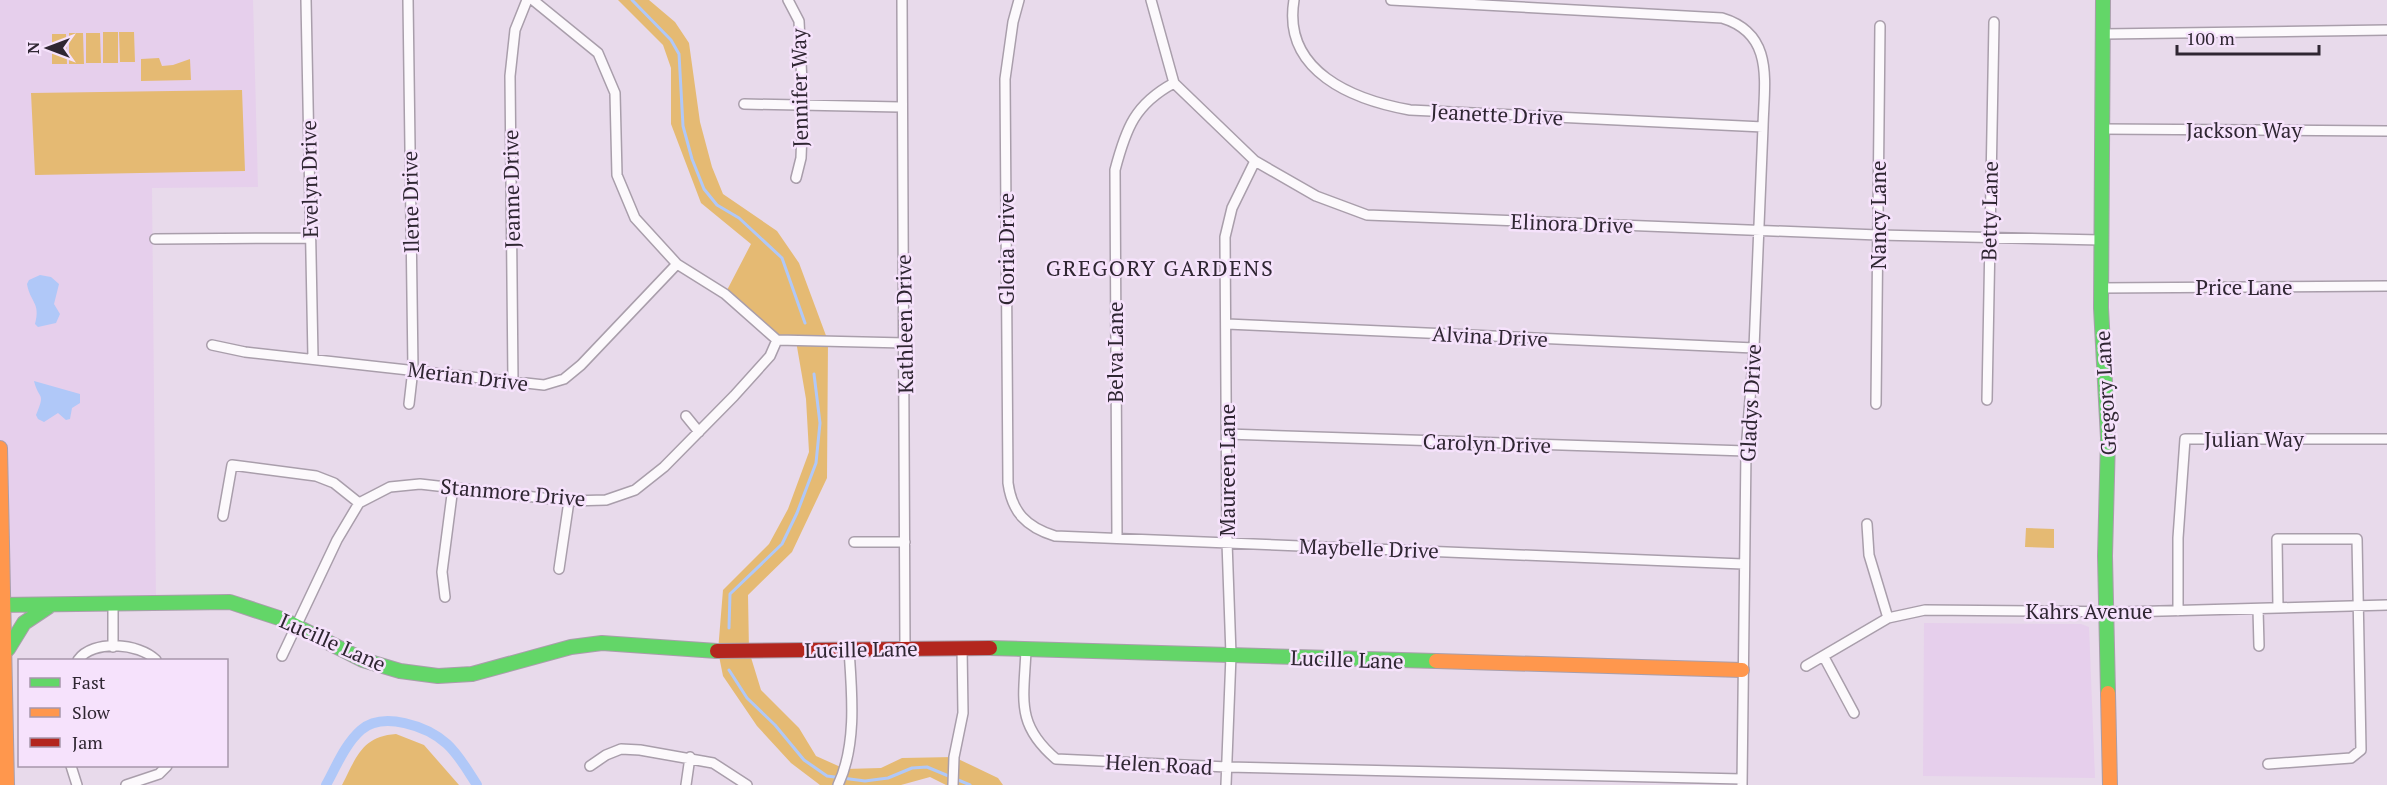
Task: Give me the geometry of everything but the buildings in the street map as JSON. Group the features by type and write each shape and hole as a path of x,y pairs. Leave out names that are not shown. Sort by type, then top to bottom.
{"street":[{"name":"Evelyn Drive","path":"306,0 313,358"},
{"name":"Ilene Drive","path":"408,0 413,369 409,404"},
{"name":"Jeanne Drive","path":"513,381 510,76 515,30 527,0"},
{"path":"533,0 598,53 615,93 617,176 635,218 677,264 725,294 777,340 905,343"},
{"name":"Jennifer Way","path":"788,0 799,21 803,104 801,158 796,178"},
{"name":"Kathleen Drive","path":"902,0 900,107 905,343 905,648"},
{"name":"Gloria Drive","path":"1010,499 1008,483 1005,80 1013,22 1019,0"},
{"path":"1151,0 1174,83"},
{"name":"Jeanette Drive","path":"1294,0 1298,39 1311,64 1335,86 1382,105 1410,111 1763,127"},
{"name":"Gladys Drive","path":"1391,0 1722,18 1744,27 1762,53 1763,127 1754,348 1746,451 1742,782"},
{"name":"Gregory Lane","path":"2103,0 2100,288 2108,438 2106,612 2110,785"},
{"name":"Betty Lane","path":"1987,400 1988,237 1994,22"},
{"name":"Nancy Lane","path":"1876,404 1880,26"},
{"path":"2104,34 2387,30"},
{"name":"Elinora Drive","path":"1174,83 1255,161 1316,196 1367,215 1757,231 2101,240"},
{"name":"Belva Lane","path":"1117,537 1115,170 1121,145 1137,112 1154,94 1174,83"},
{"path":"744,104 900,107"},
{"name":"Jackson Way","path":"2102,129 2387,130"},
{"name":"Maureen Lane","path":"1226,785 1231,655 1227,542 1227,224 1255,161"},
{"path":"154,238 310,238"},
{"name":"Merian Drive","path":"212,345 245,352 544,385 564,379 581,365 677,264"},
{"name":"Price Lane","path":"2100,288 2387,286"},
{"name":"Alvina Drive","path":"1227,324 1754,348"},
{"name":"Stanmore Drive","path":"359,502 390,488 420,484 569,501 606,500 635,490 699,432 770,356 777,340"},
{"path":"686,416 699,432"},
{"name":"Carolyn Drive","path":"1227,434 1746,451"},
{"name":"Julian Way","path":"2178,611 2178,538 2184,439 2387,439"},
{"path":"0,448 8,785"},
{"path":"224,516 232,465 316,476 334,483 359,502 337,540 282,657"},
{"path":"446,597 442,572 453,487"},
{"name":"Maybelle Drive","path":"1010,499 1016,511 1039,531 1055,536 1743,564"},
{"path":"559,569 569,501"},
{"path":"1867,524 1869,555 1888,618"},
{"path":"2268,764 2351,758 2361,750 2358,539 2277,539 2278,608"},
{"path":"854,542 905,542"},
{"name":"Lucille Lane","path":"2,605 230,602 256,606 362,660 399,671 440,676 484,672 572,647 615,641 654,643 697,651 962,647 1742,670"},
{"path":"113,604 113,647"},
{"path":"5,655 15,630 34,614 51,605"},
{"name":"Kahrs Avenue","path":"1806,666 1888,618 1924,610 2106,612 2387,605"},
{"path":"2258,609 2259,646"},
{"path":"79,659 94,649 113,647 135,647 154,659"},
{"path":"954,785 954,757 963,713 962,647"},
{"path":"838,785 845,770 850,745 849,650"},
{"name":"Helen Road","path":"1026,650 1024,705 1028,728 1043,748 1056,759 1227,767 1742,782"},
{"path":"1824,657 1854,713"},
{"path":"590,766 606,755 621,749 690,757 713,763 747,785"},
{"path":"686,785 690,757"},
{"path":"72,767 77,785"},
{"path":"126,785 159,774 165,767"}],"shaded area":[{"path":"0,0 253,0 258,187 152,188 156,603 4,605 0,448"},
{"path":"618,0 649,0 675,22 689,43 700,122 712,167 723,194 777,231 799,263 828,341 827,478 792,552 748,595 749,651 761,690 799,728 816,756 845,769 881,768 902,758 954,757 998,778 1003,785 946,785 930,777 901,785 820,785 791,763 757,726 723,676 718,651 723,590 769,544 788,509 809,452 806,399 796,341 777,340 725,294 751,244 701,203 671,124 671,68 663,45"},
{"path":"103,32 118,32 118,63 103,63"},
{"path":"119,32 134,32 135,62 120,62"},
{"path":"69,33 83,33 84,64 69,64"},
{"path":"86,33 100,33 101,63 86,63"},
{"path":"52,34 66,34 67,64 52,64"},
{"path":"159,58 162,66 190,59 191,80 141,81 141,59"},
{"path":"242,90 245,171 35,175 31,93"},
{"path":"2026,528 2054,529 2054,548 2025,547"},
{"path":"1924,623 2081,624 2089,627 2095,778 1923,776"},
{"path":"396,734 424,745 459,785 342,785 356,758 368,744 375,739"}],"water":[{"path":"40,275 51,277 59,284 54,304 60,314 56,323 38,327 35,324 36,307 27,284 29,280"},
{"path":"34,381 80,394 80,403 72,408 70,419 66,420 58,413 44,422 38,419 36,415 41,397"}],"waterway":[{"path":"632,0 671,40 679,54 683,126 692,159 704,189 717,205 739,218 782,258 805,323"},
{"path":"729,628 730,594 782,544 797,513 816,463 820,423 814,374"},
{"path":"729,670 747,698 775,725 804,760 827,776 865,781 888,778 912,768 927,767 970,785"},
{"path":"326,785 346,749 361,730 370,724 393,721 417,727 438,737 455,753 477,785"}],"traffic: fast":[{"path":"2103,0 2101,308 2108,438 2105,556 2108,693"},
{"path":"0,605 230,602 282,619 363,660 400,671 438,676 472,674 571,647 602,643 717,651"},
{"path":"8,649 24,623 51,605"},
{"path":"990,648 1436,661"}],"traffic: slow":[{"path":"0,448 7,785"},
{"path":"1436,661 1742,670"},
{"path":"2108,693 2110,785"}],"traffic: jam":[{"path":"717,651 990,648"}],"district":[{"name":"GREGORY GARDENS","path":"1160,267"}]}
